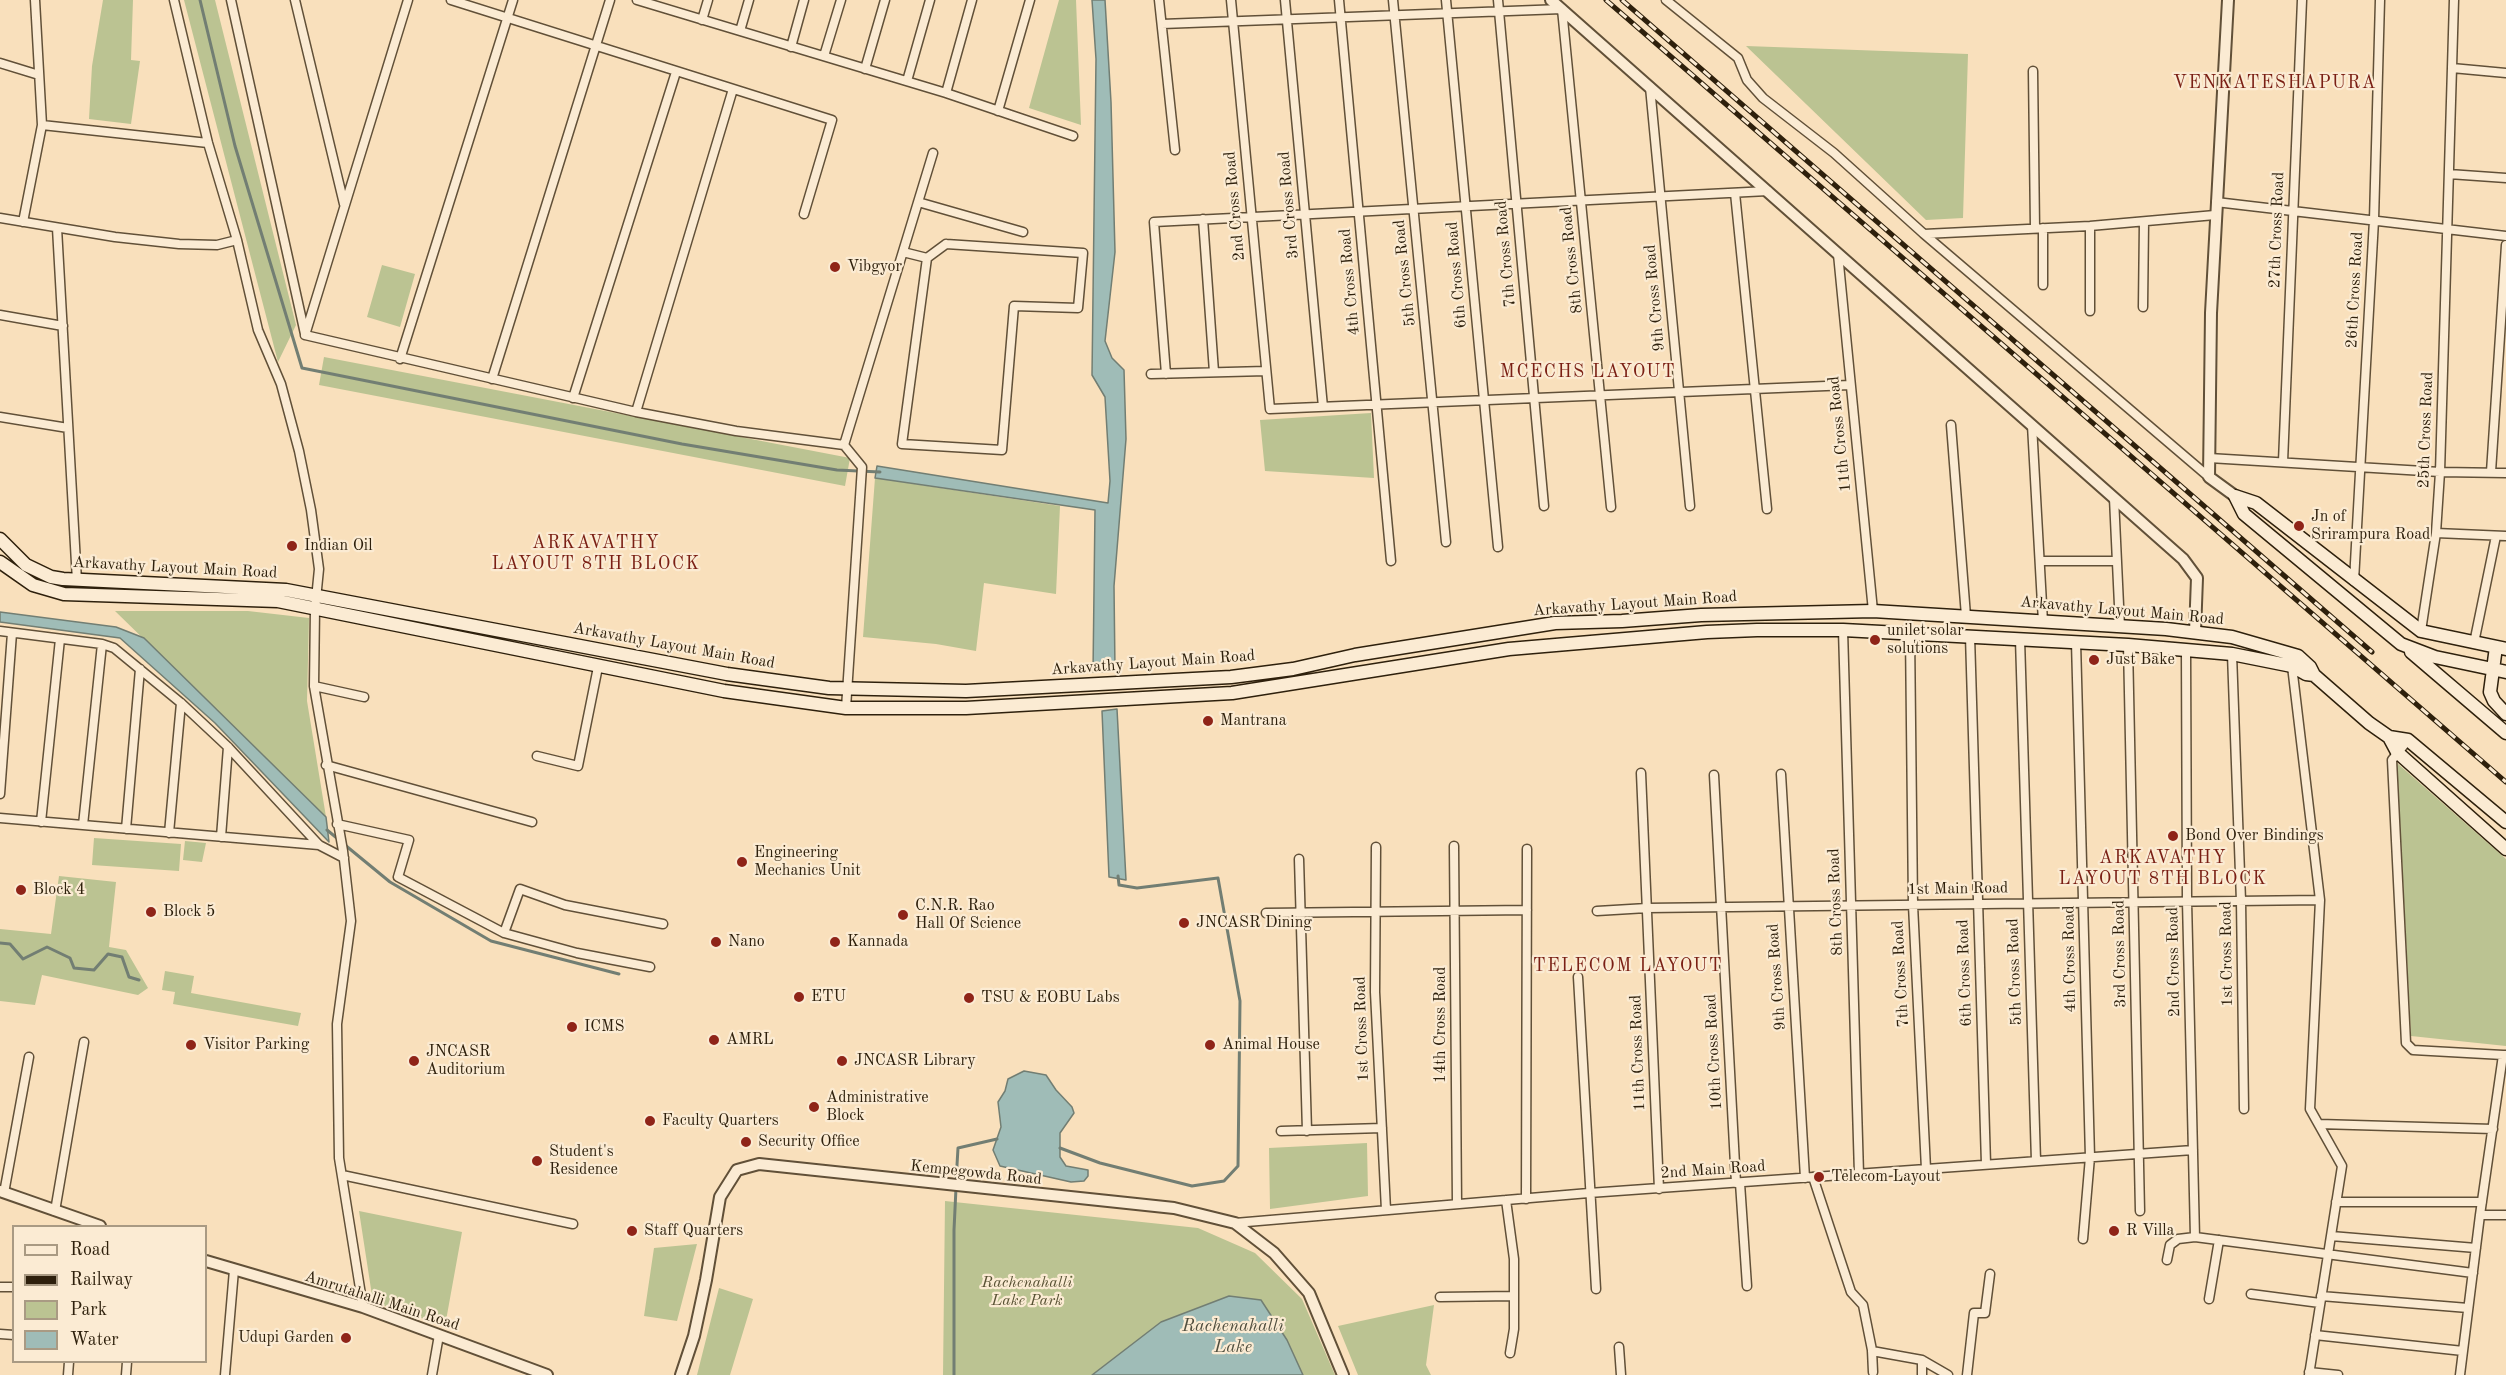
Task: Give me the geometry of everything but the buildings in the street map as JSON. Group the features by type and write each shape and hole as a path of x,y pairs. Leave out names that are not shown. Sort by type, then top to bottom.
{"main road":[{"path":"2235,496 2256,502 2354,581 2421,631 2501,648 2492,668 2490,692 2506,714"},
{"path":"2235,496 2244,514 2506,733"},
{"name":"Arkavathy Layout Main Road","path":"0,539 14,554 34,569 51,577 77,581 270,588 316,603 598,667 724,691 846,708 966,708 1233,693 1509,649 1707,632 1843,630 1910,633 2128,645 2295,661"},
{"name":"Arkavathy Layout Main Road","path":"0,562 27,582 64,594 316,603 727,674 829,688 966,691 1231,676 1293,669 1355,655 1555,623 1701,615 1873,611 2195,632 2232,637 2295,661"},
{"path":"1506,631 1509,649"},
{"path":"2186,651 2195,632"},
{"path":"2401,644 2435,657 2506,672"},
{"path":"2295,661 2310,667 2314,675 2369,723 2389,737 2408,740 2506,822 2492,836"},
{"path":"2389,737 2397,752 2506,849"}],"street":[{"path":"23,222 42,125 35,0"},
{"path":"174,0 208,143 237,240 258,330 281,384 299,451 311,510 319,569 314,686 343,855 351,921 336,1024 336,1086 342,1176 363,1307"},
{"path":"231,0 305,334"},
{"path":"295,0 344,206"},
{"path":"305,334 408,0"},
{"path":"451,0 832,120 804,214"},
{"path":"400,358 513,0"},
{"path":"492,379 610,0"},
{"path":"636,0 660,3 702,20 946,93 1073,135"},
{"path":"702,20 708,0"},
{"path":"740,31 749,0"},
{"path":"791,46 804,0"},
{"path":"824,56 841,0"},
{"path":"864,69 885,0"},
{"path":"907,81 930,0"},
{"path":"946,93 972,0"},
{"path":"998,111 1030,0"},
{"path":"1160,0 1175,150"},
{"name":"2nd Cross Road","path":"1231,0 1269,409 1323,407"},
{"name":"3rd Cross Road","path":"1285,0 1323,407"},
{"name":"4th Cross Road","path":"1339,0 1391,561"},
{"name":"5th Cross Road","path":"1393,0 1446,542"},
{"name":"6th Cross Road","path":"1446,0 1498,547"},
{"name":"7th Cross Road","path":"1498,0 1544,506"},
{"path":"1551,0 2183,560 2197,578 2195,632"},
{"path":"1666,0 1738,58 1747,80 1763,98 1834,153 1924,234 2209,477 2235,496"},
{"path":"2209,477 2215,215 2228,0"},
{"name":"27th Cross Road","path":"2283,462 2302,0"},
{"name":"26th Cross Road","path":"2354,581 2374,220 2380,0"},
{"name":"25th Cross Road","path":"2421,631 2436,533 2440,472 2454,0"},
{"path":"1162,24 1562,9"},
{"name":"8th Cross Road","path":"1562,9 1611,507"},
{"path":"0,63 39,75"},
{"path":"2452,68 2506,73"},
{"path":"2033,70 2043,285"},
{"path":"573,398 676,72"},
{"name":"9th Cross Road","path":"1650,87 1690,506"},
{"path":"636,412 733,89"},
{"path":"42,125 208,143"},
{"path":"844,445 933,153"},
{"path":"2449,174 2506,178"},
{"path":"1166,374 1154,222 1767,191"},
{"path":"1735,193 1767,509"},
{"path":"918,202 1023,232"},
{"path":"2216,202 2506,236"},
{"path":"1924,234 2144,222 2215,215"},
{"path":"0,218 57,228 198,245 217,245 237,240"},
{"path":"1203,219 1214,372"},
{"path":"2143,307 2144,222"},
{"path":"2090,225 2090,311"},
{"path":"57,228 77,581"},
{"path":"946,244 1083,253 1078,308 1014,306 1002,450 902,444 927,258 946,244"},
{"path":"2491,472 2506,244"},
{"path":"903,252 927,258"},
{"name":"11th Cross Road","path":"1838,254 1873,611"},
{"path":"0,315 63,326"},
{"path":"305,334 636,412 746,432 844,445 862,467 846,708"},
{"path":"1151,374 1266,371"},
{"path":"1323,407 1850,385"},
{"path":"0,417 68,428"},
{"path":"1951,425 1966,616"},
{"path":"2031,425 2043,622"},
{"path":"2209,458 2440,472 2506,473"},
{"path":"2114,498 2120,627"},
{"path":"2436,533 2506,536"},
{"path":"2474,643 2496,536"},
{"path":"2040,561 2117,561"},
{"name":"8th Cross Road","path":"1843,630 1859,1174"},
{"path":"0,631 102,644 114,648 181,703 228,747 318,845"},
{"path":"0,794 12,633"},
{"name":"7th Cross Road","path":"1910,633 1913,905 1926,1169"},
{"name":"6th Cross Road","path":"1970,636 1986,1164"},
{"path":"41,822 60,639"},
{"name":"5th Cross Road","path":"2020,639 2036,1161"},
{"name":"4th Cross Road","path":"2076,642 2090,1157 2083,1239"},
{"path":"83,825 102,644"},
{"name":"3rd Cross Road","path":"2128,645 2140,1212"},
{"name":"2nd Cross Road","path":"2186,651 2187,901 2195,1237"},
{"name":"1st Cross Road","path":"2232,654 2241,901 2244,1109"},
{"path":"2295,661 2320,900 2310,1108 2342,1166 2309,1373 2338,1375"},
{"path":"537,756 578,765 598,667"},
{"path":"126,829 140,669"},
{"path":"314,686 364,697"},
{"path":"170,833 181,703"},
{"path":"2408,740 2392,760 2406,1042 2413,1050 2505,1055 2480,1215 2460,1375"},
{"path":"221,837 228,747"},
{"path":"326,765 532,822"},
{"name":"11th Cross Road","path":"1641,773 1659,1189"},
{"name":"9th Cross Road","path":"1781,774 1787,907 1809,1178 1851,1292 1863,1305 1872,1351 1873,1372"},
{"name":"10th Cross Road","path":"1714,775 1738,1183 1747,1286"},
{"path":"0,818 318,845 343,855"},
{"path":"338,826 409,840 398,877 504,933 577,953 650,967"},
{"name":"14th Cross Road","path":"1454,846 1457,1204"},
{"name":"1st Cross Road","path":"1376,847 1375,992 1386,1210"},
{"path":"1526,1199 1527,849"},
{"path":"1299,859 1307,1131"},
{"path":"504,933 520,889 565,905 663,924"},
{"name":"1st Main Road","path":"1597,911 1647,908 2320,900"},
{"path":"1266,913 1527,910"},
{"path":"1578,977 1596,1288"},
{"path":"55,1211 84,1042"},
{"path":"29,1057 2,1192 55,1211 78,1223"},
{"path":"2319,1124 2493,1129"},
{"path":"1281,1131 1382,1128"},
{"name":"2nd Main Road","path":"1235,1223 1589,1193 2193,1150"},
{"name":"Kempegowda Road","path":"681,1375 694,1336 720,1197 737,1170 759,1164 1174,1208 1235,1223 1274,1253 1309,1293 1343,1375"},
{"path":"342,1176 573,1224"},
{"path":"1506,1200 1514,1259 1514,1329 1510,1353"},
{"path":"2336,1202 2482,1202"},
{"path":"2480,1215 2506,1215"},
{"path":"2331,1236 2476,1248"},
{"path":"2167,1260 2170,1245 2178,1239 2195,1237 2473,1273"},
{"path":"2209,1299 2219,1240"},
{"name":"Amrutahalli Main Road","path":"207,1262 363,1307 547,1375"},
{"path":"225,1375 234,1270"},
{"path":"1967,1375 1974,1313 1985,1313 1990,1274"},
{"path":"2251,1294 2468,1308"},
{"path":"1440,1297 1514,1296"},
{"path":"432,1375 439,1335"},
{"path":"2315,1335 2463,1351"},
{"path":"1619,1347 1621,1375"},
{"path":"1872,1351 1922,1360 1948,1375"},
{"path":"1922,1360 1922,1375"}],"green space":[{"path":"103,0 133,0 131,60 140,61 131,124 89,119 92,66"},
{"path":"184,0 215,0 296,325 278,362"},
{"path":"1059,0 1076,0 1081,125 1029,108"},
{"path":"1746,46 1968,54 1963,218 1926,220"},
{"path":"382,265 415,274 400,327 367,317"},
{"path":"324,357 850,458 845,486 319,385"},
{"path":"1371,413 1374,478 1265,471 1260,420"},
{"path":"875,478 1060,506 1056,594 984,583 976,651 936,644 863,637"},
{"path":"115,611 248,611 309,618 307,701 326,817"},
{"path":"2397,763 2506,859 2506,1046 2411,1036"},
{"path":"94,838 181,844 179,871 92,865"},
{"path":"185,841 206,843 202,862 183,860"},
{"path":"59,876 116,882 109,947 126,950 148,988 138,995 42,975 35,1005 0,1001 0,929 51,934"},
{"path":"165,971 194,976 191,993 301,1013 298,1026 173,1004 175,992 162,990"},
{"path":"1367,1143 1368,1196 1270,1209 1269,1148"},
{"name":"Rachenahalli Lake Park","path":"945,1201 1198,1228 1255,1253 1302,1299 1335,1375 1303,1375 1287,1340 1161,1322 1092,1375 943,1375"},
{"path":"359,1211 462,1232 445,1326 373,1302"},
{"path":"697,1244 677,1321 644,1316 654,1248"},
{"path":"719,1288 753,1299 730,1375 697,1375"},
{"path":"1434,1305 1426,1365 1431,1375 1358,1375 1338,1326"}],"water":[{"path":"1092,0 1105,0 1111,102 1115,252 1105,341 1112,358 1124,370 1126,439 1114,586 1115,671 1093,672 1095,510 875,478 877,466 1108,503 1110,481 1105,397 1092,375 1096,59"},
{"path":"0,612 116,627 144,638 326,817 329,842 215,723 120,638 0,622"},
{"path":"1117,709 1126,880 1109,877 1102,711"},
{"path":"1024,1071 1046,1075 1072,1107 1074,1113 1060,1133 1060,1157 1066,1166 1088,1170 1088,1176 1084,1181 1071,1182 1000,1166 993,1150 1001,1127 998,1102 1005,1091 1008,1079"},
{"name":"Rachenahalli Lake","path":"1229,1296 1261,1300 1287,1340 1303,1375 1092,1375 1161,1322"}],"waterway":[{"path":"200,0 235,146 302,368 682,444 837,470 880,472"},
{"path":"327,830 338,839"},
{"path":"345,845 390,882 491,941 619,974"},
{"path":"1060,1148 1100,1163 1192,1186 1224,1181 1238,1166 1240,1001 1218,878 1137,888 1119,885 1118,876"},
{"path":"0,943 10,944 23,959 47,947 70,958 74,968 94,970 108,954 122,957 129,977 139,980"},
{"path":"956,1182 958,1148 997,1139"},
{"path":"954,1375 956,1188"}],"railway":[{"path":"1606,0 2506,782"},
{"path":"1622,0 2372,652"}],"place":[{"name":"Vibgyor","path":"835,267"},
{"name":"Jn of Srirampura Road","path":"2299,526"},
{"name":"Indian Oil","path":"292,546"},
{"name":"unilet solar solutions","path":"1875,640"},
{"name":"Just Bake","path":"2094,660"},
{"name":"Mantrana","path":"1208,721"},
{"name":"Bond Over Bindings","path":"2173,836"},
{"name":"Engineering Mechanics Unit","path":"742,862"},
{"name":"Block 4","path":"21,890"},
{"name":"Block 5","path":"151,912"},
{"name":"C.N.R. Rao Hall Of Science","path":"903,915"},
{"name":"JNCASR Dining","path":"1184,923"},
{"name":"Nano","path":"716,942"},
{"name":"Kannada","path":"835,942"},
{"name":"ETU","path":"799,997"},
{"name":"TSU & EOBU Labs","path":"969,998"},
{"name":"ICMS","path":"572,1027"},
{"name":"AMRL","path":"714,1040"},
{"name":"Visitor Parking","path":"191,1045"},
{"name":"Animal House","path":"1210,1045"},
{"name":"JNCASR Auditorium","path":"414,1061"},
{"name":"JNCASR Library","path":"842,1061"},
{"name":"Administrative Block","path":"814,1107"},
{"name":"Faculty Quarters","path":"650,1121"},
{"name":"Security Office","path":"746,1142"},
{"name":"Student's Residence","path":"537,1161"},
{"name":"Telecom Layout","path":"1819,1177"},
{"name":"Staff Quarters","path":"632,1231"},
{"name":"R Villa","path":"2114,1231"},
{"name":"Udupi Garden","path":"346,1338"}],"district":[{"name":"VENKATESHAPURA","path":"2275,83"},
{"name":"MCECHS LAYOUT","path":"1588,372"},
{"name":"ARKAVATHY LAYOUT 8TH BLOCK","path":"596,553"},
{"name":"ARKAVATHY LAYOUT 8TH BLOCK","path":"2163,868"},
{"name":"TELECOM LAYOUT","path":"1628,966"}]}
